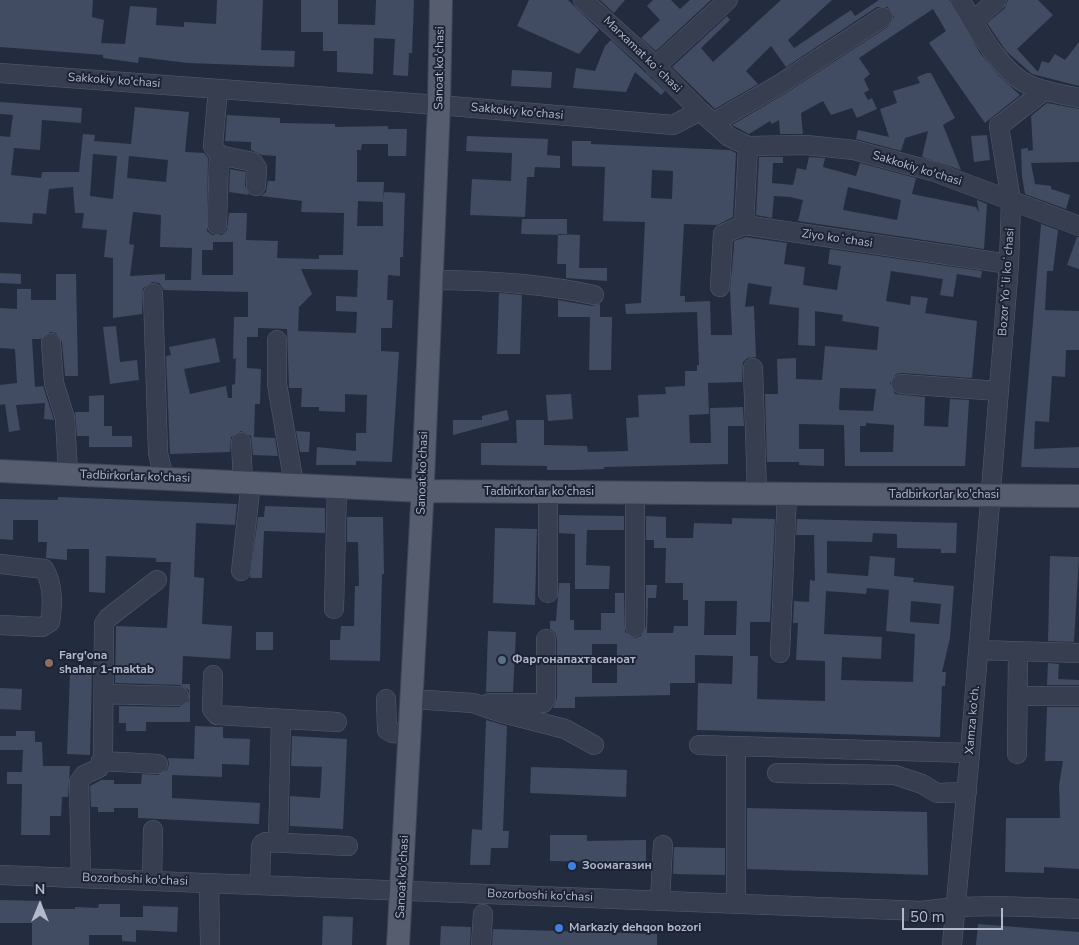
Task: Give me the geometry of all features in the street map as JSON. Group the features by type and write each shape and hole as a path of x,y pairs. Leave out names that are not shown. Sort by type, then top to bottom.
{"main road":[{"name":"Sanoat ko'chasi","path":"398,945 403,890 422,491 439,105 441,0"},
{"name":"Tadbirkorlar ko'chasi","path":"0,471 422,491 1079,496"}],"street":[{"name":"Marxamat koʻchasi","path":"583,0 700,110"},
{"path":"655,66 728,0"},
{"path":"960,0 1008,72 1026,84 1079,98"},
{"path":"973,21 997,0"},
{"path":"715,122 780,84 883,17"},
{"name":"Sakkokiy ko'chasi","path":"0,73 439,105 672,125 700,110 729,137 748,146 806,145 854,150 932,171 1079,226"},
{"path":"218,89 212,136 213,146 220,154 253,162 257,168 256,186"},
{"name":"Bozor Yoʻli koʻchasi","path":"992,495 1009,264 1011,200 999,126 1045,90"},
{"path":"720,287 723,234 744,225 748,146"},
{"path":"216,225 220,154"},
{"name":"Ziyo koʻchasi","path":"744,225 1009,264"},
{"path":"431,280 510,282 560,287 594,295"},
{"path":"153,293 158,453 164,478"},
{"path":"278,340 277,384 294,484"},
{"path":"51,343 54,383 65,418 68,474"},
{"path":"753,368 756,493"},
{"path":"901,384 999,390"},
{"path":"241,442 247,482 241,571"},
{"path":"334,609 337,486"},
{"path":"548,492 548,593"},
{"path":"635,492 635,627"},
{"path":"780,653 787,494"},
{"name":"Xamza ko‘ch.","path":"952,945 957,906 992,495"},
{"path":"0,564 44,569 49,577 52,611 50,622 42,627 0,625"},
{"path":"81,878 79,782 84,774 99,768 101,761 104,694 104,624 108,618 157,580"},
{"path":"412,699 473,703 543,703 546,698 546,639"},
{"path":"979,650 1079,653"},
{"path":"1017,754 1018,651"},
{"path":"213,675 212,709 216,714 281,720 337,722"},
{"path":"104,694 179,696"},
{"path":"1018,696 1079,696"},
{"path":"386,699 387,730 392,733 410,734"},
{"path":"473,703 499,712 564,729 594,745"},
{"path":"278,842 281,720"},
{"path":"699,745 970,753"},
{"path":"736,746 736,903"},
{"path":"101,761 158,764"},
{"path":"776,773 895,775 922,784 938,794 967,792"},
{"path":"152,881 153,830"},
{"path":"260,885 262,844 278,842 348,846"},
{"path":"660,900 663,845"},
{"name":"Bozorboshi ko'chasi","path":"0,875 922,911 957,906 1079,909"},
{"path":"209,883 210,945"},
{"path":"482,945 483,914"}],"building":[{"path":"0,0 93,0 92,17 104,20 101,43 125,44 130,6 157,8 156,25 184,27 184,22 216,24 217,0 263,0 261,50 295,51 294,67 188,63 139,57 138,63 103,58 103,55 0,47"},
{"path":"301,0 338,0 338,24 375,25 376,0 414,0 412,53 409,53 408,76 393,75 395,39 374,38 373,74 337,72 337,51 323,51 323,32 301,32"},
{"path":"529,0 568,0 599,30 579,54 517,26"},
{"path":"600,0 625,0 614,13"},
{"path":"653,0 671,0 680,9 690,0 711,0 656,51 641,38 660,20 647,6"},
{"path":"781,0 832,0 788,40 794,48 851,10 855,16 879,0 949,0 980,53 999,76 1020,95 985,123 929,43 946,31 933,9 859,58 870,74 864,79 869,90 864,93 868,100 872,98 877,109 857,118 852,108 831,115 823,101 801,113 803,134 780,134 779,120 772,124 770,121 749,134 732,125 786,93 889,26 894,17 888,7 877,7 786,67 771,46 746,71 758,84 715,109 672,67 727,16 730,20 701,48 713,62"},
{"path":"1008,0 1038,0 1053,15 1017,49 1038,72 1042,61 1049,63 1055,54 1065,60 1079,42 1079,86 1032,74 1006,51 987,23 1005,8"},
{"path":"611,40 665,91 661,95 635,72 626,92 573,88 576,68 595,71 605,46"},
{"path":"512,70 552,72 551,88 511,86"},
{"path":"931,73 955,118 943,125 961,170 922,157 928,131 905,138 901,151 856,139 858,130 889,137 880,109 897,103 893,91 920,83 917,77"},
{"path":"0,102 82,108 81,123 42,120 40,150 14,148 11,175 41,178 42,172 79,172 83,134 95,135 94,141 131,144 135,107 189,112 185,152 204,153 208,158 207,231 212,235 222,235 227,230 229,213 247,213 246,240 278,241 277,258 319,259 319,255 343,255 344,213 301,212 302,201 261,196 266,192 268,181 275,181 276,156 262,155 251,150 251,142 225,141 227,115 280,118 280,123 335,124 335,127 388,126 388,129 407,129 406,156 388,156 388,144 362,144 361,150 357,150 357,182 384,182 383,192 405,193 403,257 400,257 400,276 388,275 387,300 393,300 392,328 381,328 381,351 399,352 392,462 356,461 356,465 316,465 317,447 356,451 356,433 366,433 367,395 345,394 345,412 319,411 319,407 301,407 302,388 289,388 287,329 258,328 258,337 247,337 247,368 261,369 260,404 255,404 254,437 275,438 278,456 253,455 251,436 241,431 231,437 230,452 170,454 166,356 171,355 169,347 215,338 220,362 184,369 190,394 226,386 228,398 232,398 232,385 235,384 236,358 233,359 234,317 248,317 248,292 164,290 159,283 152,282 143,288 142,314 113,318 113,258 104,257 107,230 82,228 84,213 75,213 73,187 49,189 46,214 33,213 32,224 0,222 0,136 10,137 13,115 0,114","holes":["93,154 117,156 113,199 90,196","129,156 168,160 166,182 127,178","358,201 383,202 383,226 357,226","133,212 161,215 160,247 192,248 191,280 165,280 165,274 130,276 134,245 129,244","213,242 233,242 233,275 202,275 202,250 213,250","301,269 358,270 357,297 336,296 336,311 357,312 356,333 298,331 299,307 312,294"]},
{"path":"1047,103 1079,109 1079,162 1031,163 1035,184 1051,186 1051,189 1070,195 1066,209 1025,194 1021,149 1028,148 1028,151 1033,150 1031,116"},
{"path":"987,135 990,160 974,162 971,136"},
{"path":"467,136 548,139 547,155 560,156 560,168 535,167 534,177 527,177 525,217 470,215 472,179 511,181 512,153 466,151"},
{"path":"572,141 591,141 591,144 730,150 736,153 733,217 717,225 684,224 680,296 685,296 685,302 710,301 711,335 732,335 730,290 734,241 746,237 787,243 784,264 805,267 803,285 837,290 841,266 828,264 830,249 982,271 981,278 957,274 953,297 940,295 943,279 891,271 886,301 910,305 911,296 928,298 925,313 977,321 972,378 902,373 896,374 890,383 895,394 925,397 924,426 948,427 950,399 969,400 965,466 845,466 844,425 799,424 799,449 824,449 824,466 799,465 799,462 767,462 765,394 778,394 777,359 796,358 796,379 822,380 825,346 877,350 879,327 842,321 843,315 815,311 815,346 798,345 799,308 769,304 772,287 748,283 745,307 754,306 756,357 748,358 743,362 742,382 708,383 709,414 689,415 690,443 711,443 710,408 743,407 744,426 728,426 728,464 604,467 604,469 574,470 547,470 547,466 481,465 481,443 517,443 516,420 544,420 544,445 587,446 588,452 628,451 626,418 639,417 638,395 666,394 665,387 685,386 685,371 697,371 697,365 699,365 697,312 626,314 625,304 641,303 645,222 603,221 605,167 572,166","holes":["652,170 673,171 672,199 651,198","840,388 876,389 873,411 839,410","866,423 894,425 893,452 860,452 860,426 866,426"]},
{"path":"759,157 783,157 783,163 773,163 772,183 793,185 797,168 806,170 809,157 825,158 823,167 856,176 860,163 916,178 912,194 976,207 979,213 977,200 987,204 984,249 798,221 803,200 790,197 774,196 772,218 756,215","holes":["848,187 901,200 897,220 843,210"]},
{"path":"230,169 246,172 245,186 249,195 229,192"},
{"path":"522,219 567,219 567,235 521,234"},
{"path":"1041,224 1058,230 1053,271 1047,271 1045,310 1079,311 1079,350 1066,350 1065,377 1052,376 1049,422 1035,421 1034,449 1079,447 1079,468 1021,467"},
{"path":"558,234 580,235 579,268 607,268 607,281 566,278 566,264 557,264"},
{"path":"1077,237 1079,237 1079,269 1067,265"},
{"path":"0,273 21,274 21,284 0,283"},
{"path":"56,274 76,274 78,376 65,376 62,342 56,333 50,332 41,339 32,339 35,387 43,386 54,420 44,419 45,403 16,405 20,430 9,432 5,404 0,405 0,385 17,383 15,349 0,348 0,308 17,309 17,289 31,289 31,300 56,300"},
{"path":"499,293 522,295 520,354 497,354"},
{"path":"558,300 592,306 600,304 600,317 612,317 611,370 589,370 590,317 558,317"},
{"path":"116,326 120,362 137,360 139,380 110,384 103,327"},
{"path":"571,394 573,419 548,421 546,395"},
{"path":"104,395 104,426 112,426 112,436 132,436 132,447 89,447 89,436 77,436 75,412 89,412 89,396"},
{"path":"507,410 509,420 453,435 453,420 482,420 482,416"},
{"path":"296,431 310,432 309,452 300,452"},
{"path":"58,497 237,504 235,525 196,523 194,577 204,578 202,624 232,626 230,659 183,656 182,684 190,684 190,722 146,722 146,731 126,731 126,723 119,723 119,706 179,707 189,701 189,690 180,685 115,683 116,626 167,628 171,562 156,562 156,558 106,556 105,593 89,592 89,549 67,549 67,560 46,558 47,542 38,542 38,520 13,520 13,540 0,539 0,499 58,500"},
{"path":"265,506 325,508 325,533 264,531 262,578 250,578 258,517 264,517"},
{"path":"559,515 624,516 624,530 587,530 586,565 610,566 609,589 575,589 575,534 559,533"},
{"path":"646,516 666,517 666,538 693,538 694,523 732,524 732,518 775,519 770,622 750,622 750,656 758,656 757,699 825,701 825,661 796,660 798,623 793,623 794,601 809,602 810,580 815,581 814,535 796,535 797,519 957,523 956,553 941,553 941,549 897,548 897,534 873,533 872,542 827,541 827,573 868,576 870,556 895,558 894,576 914,578 913,582 954,586 950,638 942,672 946,672 945,686 942,686 940,737 697,730 698,683 732,684 733,656 695,655 695,683 670,683 670,695 575,697 575,708 553,708 557,698 557,639 555,633 550,629 550,621 556,621 559,583 570,583 570,620 574,620 574,630 601,630 601,613 615,613 615,593 624,593 625,632 635,638 641,636 646,627 646,585 657,585 656,598 648,598 647,633 673,633 674,626 688,626 688,600 683,600 683,583 665,583 666,548 654,548 654,540 646,540","holes":["867,588 889,590 886,631 915,634 913,682 841,680 842,657 881,659 882,637 824,634 826,591 866,594","705,601 737,601 736,635 704,635","911,601 941,604 939,624 910,622","592,644 617,644 617,683 592,683"]},
{"path":"347,517 383,517 384,574 382,574 380,661 330,660 330,640 340,640 341,626 354,626 355,586 359,586 358,542 347,542"},
{"path":"495,528 537,529 535,605 493,603"},
{"path":"1050,556 1079,557 1074,642 1048,641"},
{"path":"488,631 516,632 513,692 486,692"},
{"path":"256,632 273,632 273,650 256,650"},
{"path":"1048,663 1059,664 1058,679 1079,680 1079,685 1047,685"},
{"path":"70,673 92,673 90,755 67,754"},
{"path":"0,688 22,689 21,710 0,709"},
{"path":"1047,707 1079,707 1079,869 1044,867 1044,873 1005,872 1006,818 1060,818 1059,785 1063,761 1045,761"},
{"path":"486,720 507,726 503,831 509,831 508,848 491,848 490,865 470,865 472,829 482,830"},
{"path":"195,726 223,727 223,738 250,739 249,765 222,764 222,777 172,775 172,798 260,803 259,824 138,818 138,808 114,808 114,812 98,812 98,807 91,807 90,786 101,780 114,780 114,784 141,784 142,774 158,775 167,770 168,758 194,759"},
{"path":"16,731 35,731 35,742 42,742 43,766 70,766 68,797 62,797 61,816 50,816 50,835 21,835 22,784 7,784 7,772 22,772 23,750 0,750 0,736 16,736"},
{"path":"292,736 347,739 343,829 290,826 290,796 320,798 322,767 291,766"},
{"path":"531,767 627,770 626,797 530,793"},
{"path":"747,808 927,812 928,875 747,869"},
{"path":"550,835 587,835 587,841 646,840 646,868 605,868 605,862 550,861"},
{"path":"674,847 725,848 725,875 673,874"},
{"path":"0,900 42,901 42,909 98,908 99,904 120,904 120,917 143,917 143,906 178,907 177,932 136,930 136,942 122,941 122,935 89,935 89,945 32,945 32,923 0,923"},
{"path":"323,916 353,917 352,945 322,945"},
{"path":"978,924 1079,932 1079,945 976,945"},
{"path":"441,926 471,927 470,945 440,945"},
{"path":"493,929 657,934 657,945 492,945"}],"place":[{"name":"Фаргонапахтасаноат","path":"502,660"},
{"name":"Farg'ona shahar 1-maktab","path":"49,663"},
{"name":"Зоомагазин","path":"572,866"},
{"name":"Markaziy dehqon bozori","path":"559,928"}]}
